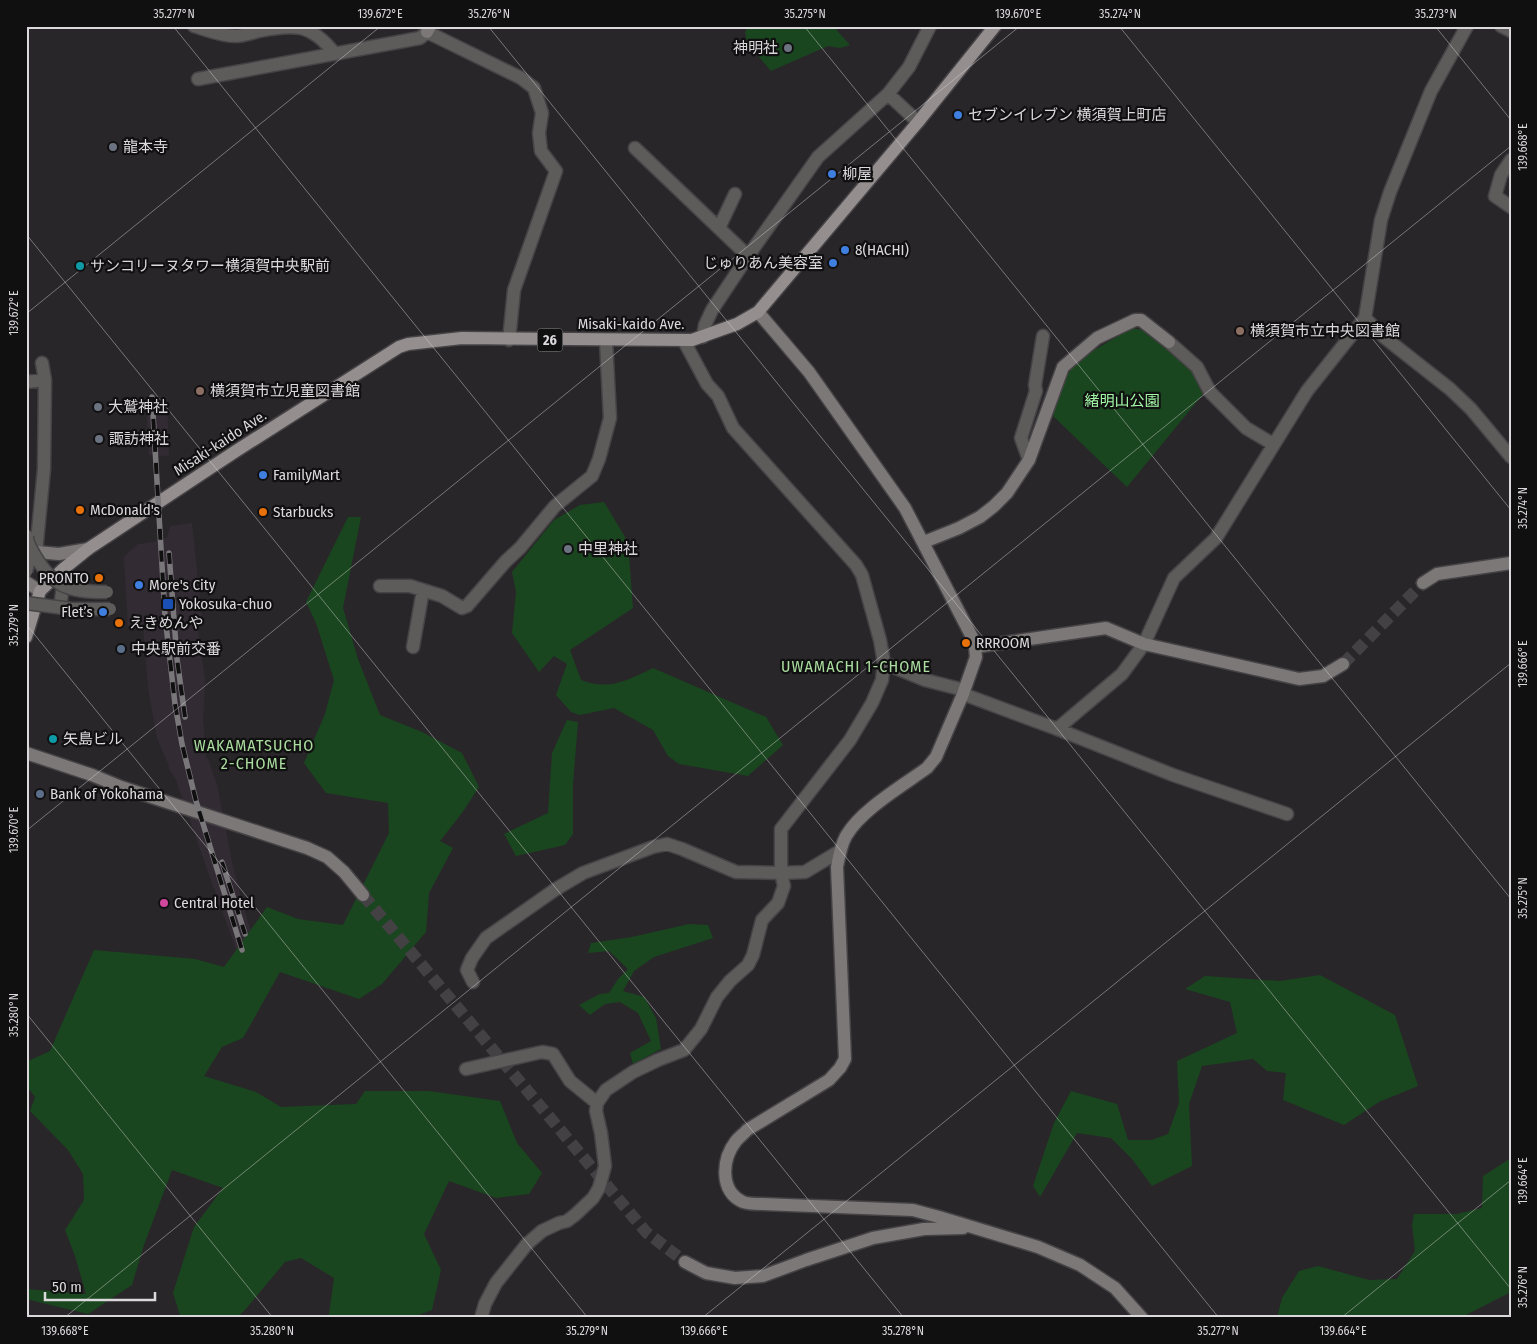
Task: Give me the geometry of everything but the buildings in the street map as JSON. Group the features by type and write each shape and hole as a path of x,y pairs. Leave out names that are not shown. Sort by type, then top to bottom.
{"main road":[{"name":"Misaki-kaido Ave.","path":"26,637 40,591 88,549 236,451 399,347 408,344 462,338 684,341 703,337 737,324 758,312 996,26"}],"street":[{"path":"194,26 221,34 236,36 276,28 300,27 326,43 334,54"},
{"path":"703,337 705,325 712,310 818,157 888,94 909,67 930,26"},
{"path":"1057,729 1122,674 1144,644 1174,578 1216,538 1307,391 1365,318 1381,220 1390,192 1431,91 1467,26"},
{"path":"1501,26 1511,30"},
{"path":"198,80 420,38 429,29 521,78 534,88 542,113 539,133 541,151 556,172 514,290 509,340"},
{"path":"888,94 918,122"},
{"path":"635,148 748,256"},
{"path":"1511,160 1500,175 1496,196 1511,207"},
{"path":"719,228 735,194"},
{"path":"758,312 815,379 906,508 972,637 976,657 964,692 936,757 927,768 857,821 846,837 840,851 837,866 845,1059 840,1068 828,1080 756,1124 736,1141 730,1151 726,1164 725,1175 728,1187 734,1196 744,1203 913,1210 1038,1247 1080,1265 1115,1288 1142,1318"},
{"path":"1365,318 1384,337 1450,389 1471,409 1511,457"},
{"path":"924,542 980,517 1007,493 1029,460 1063,367 1097,338 1135,320 1141,320 1198,367 1210,392 1246,428 1273,444"},
{"path":"1029,460 1021,438 1036,391 1035,385 1043,336"},
{"path":"380,586 410,586 442,596 462,608 467,606 555,506 592,476 599,459 610,418 606,340"},
{"path":"481,1318 485,1304 496,1283 527,1244 542,1231 567,1221 575,1215 593,1198 599,1188 606,1166 596,1111 597,1103 606,1090 633,1072 684,1050 701,1029 717,997 730,981 748,965 753,955 762,920 778,903 784,886 781,873 781,829 854,732 882,680 884,663 880,640 862,575 733,428 718,396 707,384 684,341"},
{"path":"26,572 44,469 44,380 42,363"},
{"path":"26,382 44,380"},
{"path":"27,536 31,551 39,563 63,586 73,590 107,592"},
{"path":"31,551 59,554 88,549"},
{"path":"1423,583 1438,574 1511,563"},
{"path":"26,582 40,591"},
{"path":"60,607 63,586"},
{"path":"413,647 423,590"},
{"path":"26,603 60,607 110,609"},
{"path":"975,647 1106,628 1144,644 1300,679 1324,676 1343,664"},
{"path":"884,663 925,680 964,692 1173,775 1287,814"},
{"path":"26,753 92,775 121,787 307,848 327,857 344,872 362,895"},
{"path":"472,982 467,970 472,958 486,938 556,889 584,873 654,847 667,844 736,872 781,873 805,872 840,851"},
{"path":"466,1069 542,1052 552,1054 570,1081 597,1103"},
{"path":"685,1262 706,1273 735,1278 763,1276 873,1238 924,1230 974,1228"}],"shaded area":[{"path":"167,396 169,456 149,455 146,397"},
{"path":"192,523 202,619 197,621 205,681 203,719 206,758 217,785 232,862 243,906 256,946 237,952 176,780 168,767 157,738 148,687 143,627 128,628 124,557 138,544 167,538 170,526"}],"green space":[{"path":"748,26 833,26 850,45 840,48 828,46 771,71 747,43 745,32"},
{"name":"緒明山公園","path":"1132,328 1142,330 1193,371 1200,389 1204,393 1127,487 1053,416 1063,380 1079,359"},
{"path":"604,502 628,542 633,608 570,650 581,680 601,684 618,683 653,668 766,717 783,745 748,776 679,764 668,756 653,730 614,708 580,715 571,712 556,695 567,664 554,656 539,672 512,633 516,592 512,572 554,520 580,505"},
{"path":"348,517 361,517 343,608 358,659 380,715 422,732 462,753 479,787 440,841 453,848 429,893 426,932 382,984 359,999 280,972 243,1038 222,1047 204,1076 256,1092 281,1107 356,1104 365,1091 429,1091 500,1101 517,1143 542,1173 529,1194 496,1198 449,1181 424,1234 441,1270 432,1310 410,1318 327,1318 334,1278 301,1258 285,1262 245,1310 236,1318 181,1318 173,1293 194,1227 223,1188 172,1170 144,1245 132,1285 88,1314 26,1299 26,1289 86,1294 65,1230 84,1200 83,1174 68,1150 30,1111 35,1097 26,1085 26,1062 50,1051 94,950 195,959 224,967 267,907 298,919 343,925 389,833 388,803 326,793 304,763 325,714 334,680 316,623 306,602"},
{"path":"567,720 578,722 573,784 573,834 565,845 516,856 504,834 548,813 552,753"},
{"path":"689,924 708,925 713,938 654,957 634,971 623,991 644,997 656,1018 661,1049 633,1064 630,1053 651,1041 638,1013 620,1002 605,1004 590,1015 579,1005 600,994 609,993 618,979 628,969 609,951 588,953 591,943 632,937"},
{"path":"1320,975 1395,1015 1418,1086 1379,1102 1344,1125 1283,1100 1286,1073 1267,1071 1253,1059 1202,1066 1189,1104 1192,1166 1152,1186 1132,1159 1111,1138 1077,1133 1040,1197 1033,1186 1054,1123 1071,1091 1117,1104 1128,1140 1151,1140 1168,1134 1179,1103 1177,1061 1237,1033 1230,1002 1185,989 1205,976 1280,981"},
{"path":"1511,1158 1511,1292 1460,1318 1277,1318 1282,1298 1299,1271 1318,1266 1369,1280 1397,1279 1415,1251 1412,1225 1414,1214 1457,1214 1482,1208 1483,1176"}],"tunnel":[{"path":"1343,664 1423,583"},
{"path":"363,895 646,1232 685,1262"}],"railway":[{"path":"152,397 165,616 175,704 182,744 196,801 242,950"},
{"path":"169,553 177,659 185,717"},
{"path":"222,862 245,934"}],"place":[{"name":"神明社","path":"788,48"},
{"name":"セブンイレブン 横須賀上町店","path":"958,115"},
{"name":"龍本寺","path":"113,147"},
{"name":"柳屋","path":"832,174"},
{"name":"8(HACHI)","path":"845,250"},
{"name":"じゅりあん美容室","path":"833,263"},
{"name":"サンコリーヌタワー横須賀中央駅前","path":"80,266"},
{"name":"横須賀市立中央図書館","path":"1240,331"},
{"name":"横須賀市立児童図書館","path":"200,391"},
{"name":"大鷲神社","path":"98,407"},
{"name":"諏訪神社","path":"99,439"},
{"name":"FamilyMart","path":"263,475"},
{"name":"McDonald's","path":"80,510"},
{"name":"Starbucks","path":"263,512"},
{"name":"中里神社","path":"568,549"},
{"name":"PRONTO","path":"99,578"},
{"name":"More's City","path":"139,585"},
{"name":"Yokosuka-chuo","path":"168,604"},
{"name":"Flet’s","path":"103,612"},
{"name":"えきめんや","path":"119,623"},
{"name":"RRROOM","path":"966,643"},
{"name":"中央駅前交番","path":"121,649"},
{"name":"矢島ビル","path":"53,739"},
{"name":"Bank of Yokohama","path":"40,794"},
{"name":"Central Hotel","path":"164,903"}],"district":[{"name":"UWAMACHI 1-CHOME","path":"856,666"},
{"name":"WAKAMATSUCHO 2-CHOME","path":"254,754"}]}
